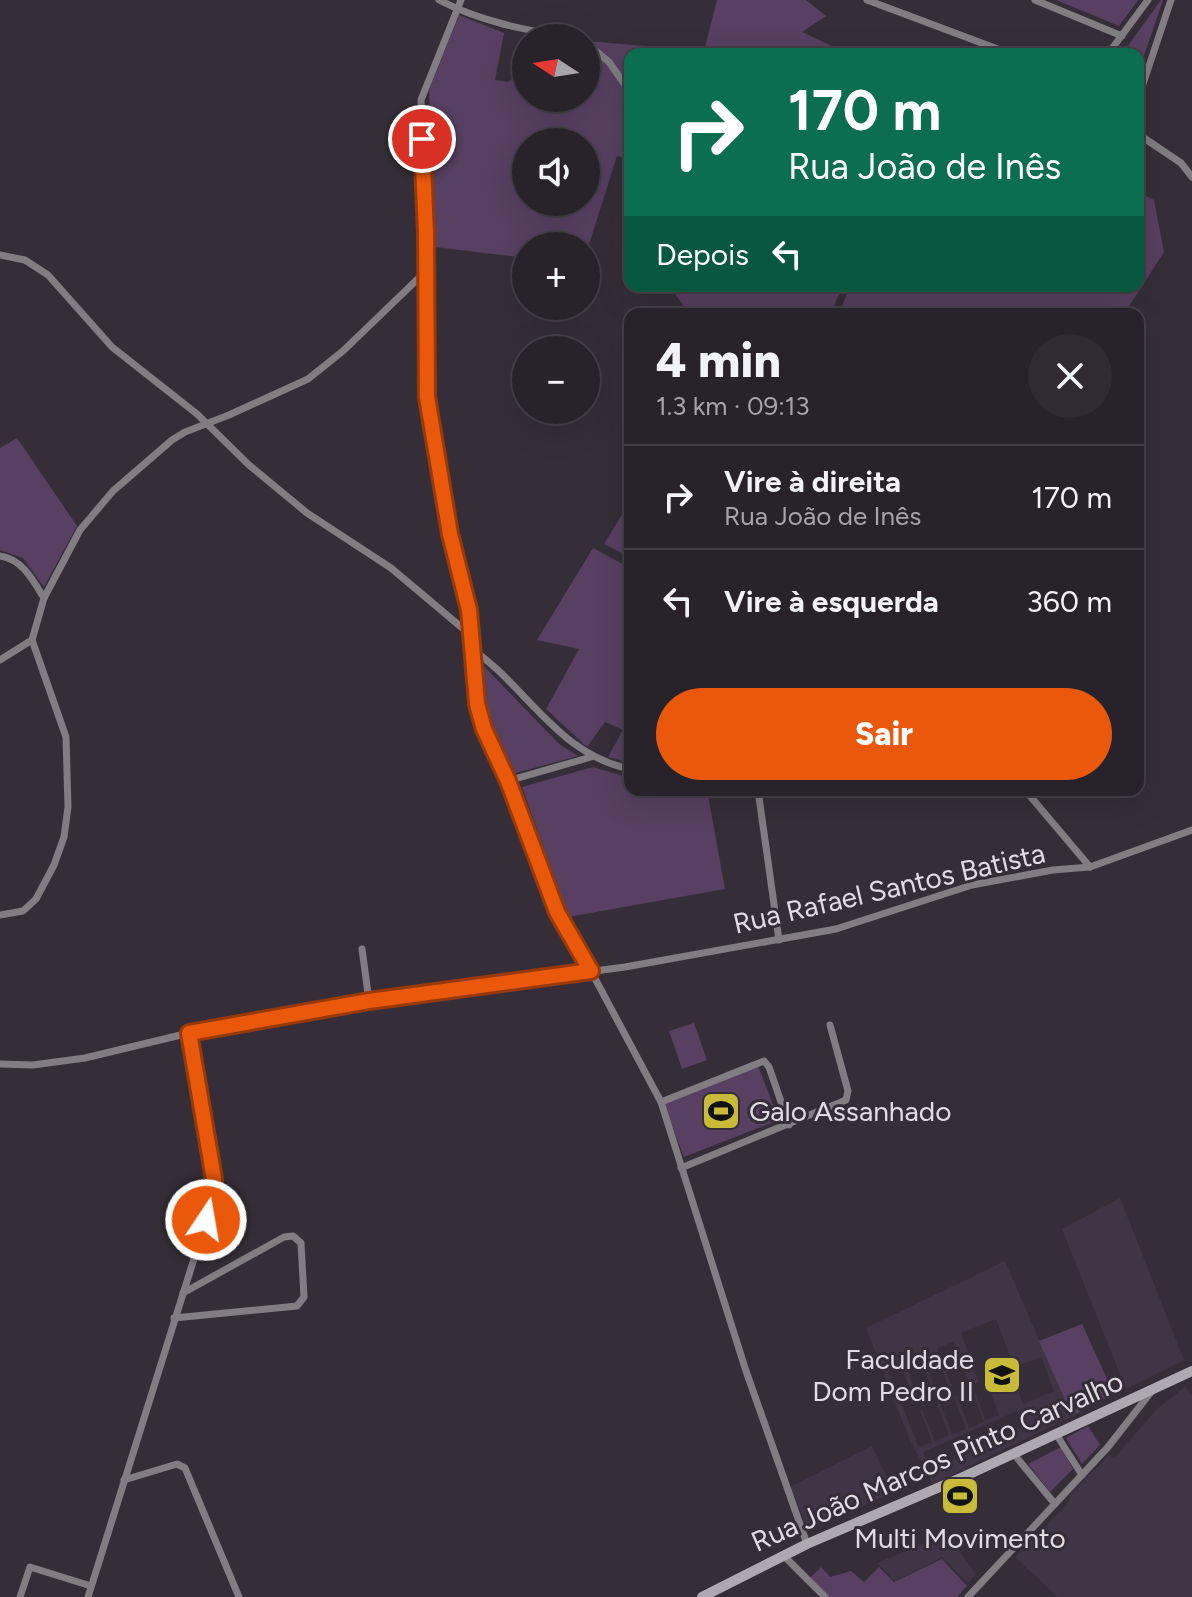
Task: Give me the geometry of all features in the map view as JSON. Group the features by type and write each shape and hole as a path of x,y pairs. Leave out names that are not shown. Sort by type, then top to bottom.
{"main road":[{"name":"Rua João Marcos Pinto Carvalho","path":"702,1597 783,1555 1192,1371"}],"street":[{"path":"439,0 457,10 512,26"},
{"path":"461,0 421,100 427,397 450,534 469,610 477,704 484,729 508,781 557,912 661,1102 746,1371 807,1544"},
{"path":"867,0 995,48"},
{"path":"885,8 893,0"},
{"path":"1035,0 1122,36"},
{"path":"1113,48 1148,0"},
{"path":"1144,81 1171,0"},
{"path":"600,55 624,83"},
{"path":"1144,138 1181,163 1192,177"},
{"path":"0,255 25,260 48,275 112,347 181,401 292,502 391,568 473,638"},
{"path":"0,915 23,911 36,899 61,851 66,824 66,737 32,640 44,598 80,530 113,491 179,435 308,379 343,351 426,271"},
{"path":"0,556 14,559 44,598"},
{"path":"0,660 32,640"},
{"path":"474,650 505,676 557,731 591,757 624,767"},
{"path":"508,781 591,757"},
{"path":"759,796 779,940"},
{"path":"1030,796 1090,867"},
{"name":"Rua Rafael Santos Batista","path":"0,1064 33,1065 85,1058 189,1033 369,1001 670,960 836,929 972,885 1053,870 1090,867 1192,830"},
{"path":"362,949 369,1001"},
{"path":"681,1168 842,1102 848,1091 830,1025"},
{"path":"88,1597 215,1187 189,1033"},
{"path":"661,1102 761,1061 769,1067 789,1125"},
{"path":"174,1318 301,1304 304,1297 303,1252 298,1239 289,1235 284,1237 182,1293"},
{"path":"968,1597 1082,1475 1152,1390"},
{"path":"1056,1434 1082,1475"},
{"path":"1013,1453 1055,1504"},
{"path":"124,1480 177,1464 185,1468 239,1597"},
{"path":"783,1555 825,1597"},
{"path":"20,1597 28,1570 33,1566 91,1586"}],"shaded area":[{"path":"717,0 806,0 826,16 802,32 836,48 705,48"},
{"path":"1056,0 1138,0 1119,26"},
{"path":"1163,0 1144,55 1144,48 1126,48"},
{"path":"459,15 504,33 495,80 508,82 512,78 512,112 600,112 600,42 669,48 624,48 624,158 617,156 600,210 600,128 512,128 512,216 598,216 593,232 512,232 512,256 435,247 429,90"},
{"path":"1144,195 1154,200 1164,252 1144,283"},
{"path":"674,292 840,292 833,308 685,308"},
{"path":"848,292 1138,292 1128,308 841,308"},
{"path":"17,438 77,526 44,587 23,558 0,550 0,448"},
{"path":"624,512 624,554 604,544"},
{"path":"593,548 624,565 624,761 608,757 623,730 605,722 587,747 546,709 579,649 537,640"},
{"path":"480,662 559,744 578,756 512,774 486,717"},
{"path":"593,767 624,776 624,796 708,796 725,889 568,917 522,787"},
{"path":"694,1023 707,1060 682,1069 669,1031"},
{"name":"Galo Assanhado","path":"758,1066 779,1120 684,1157 663,1103"},
{"path":"1120,1198 1184,1360 1126,1389 1062,1229"},
{"name":"Faculdade Dom Pedro II","path":"1005,1261 1072,1416 933,1484 909,1438 866,1328","holes":["996,1319 1014,1367 1041,1357 1054,1391 1023,1404 1009,1369 985,1378 999,1415 985,1420 974,1389 984,1422 969,1428 957,1396 954,1397 966,1429 952,1434 940,1403 937,1404 949,1435 935,1441 922,1409 932,1442 919,1447 888,1372 901,1367 916,1402 919,1400 905,1364 920,1358 935,1396 923,1357 935,1352 950,1390 953,1389 937,1348 953,1342 970,1385 979,1382 961,1333","1017,1411 1023,1427 930,1470 923,1452"]},
{"path":"1082,1324 1114,1394 1072,1416 1039,1341"},
{"path":"1185,1387 1192,1396 1192,1597 1058,1597 1015,1557 1066,1506 1072,1493 1109,1455 1114,1458 1158,1408"},
{"path":"1088,1426 1100,1445 1082,1464 1066,1438"},
{"path":"872,1446 893,1492 809,1530 790,1487"},
{"path":"1061,1447 1073,1469 1050,1492 1028,1464"},
{"path":"947,1534 976,1574 968,1583 942,1557 895,1581 877,1563"},
{"path":"942,1559 967,1586 957,1597 830,1597 810,1578 821,1567 830,1577 851,1571 864,1582 879,1567 894,1582"}],"place":[{"name":"Galo Assanhado","path":"721,1111"},
{"name":"Faculdade Dom Pedro II","path":"1002,1375"},
{"name":"Multi Movimento","path":"960,1496"}],"route":[{"path":"206,1220 215,1187 189,1033 369,1001 591,971 557,912 508,781 484,729 477,704 469,610 450,534 425,380 426,234 422,139"}]}
